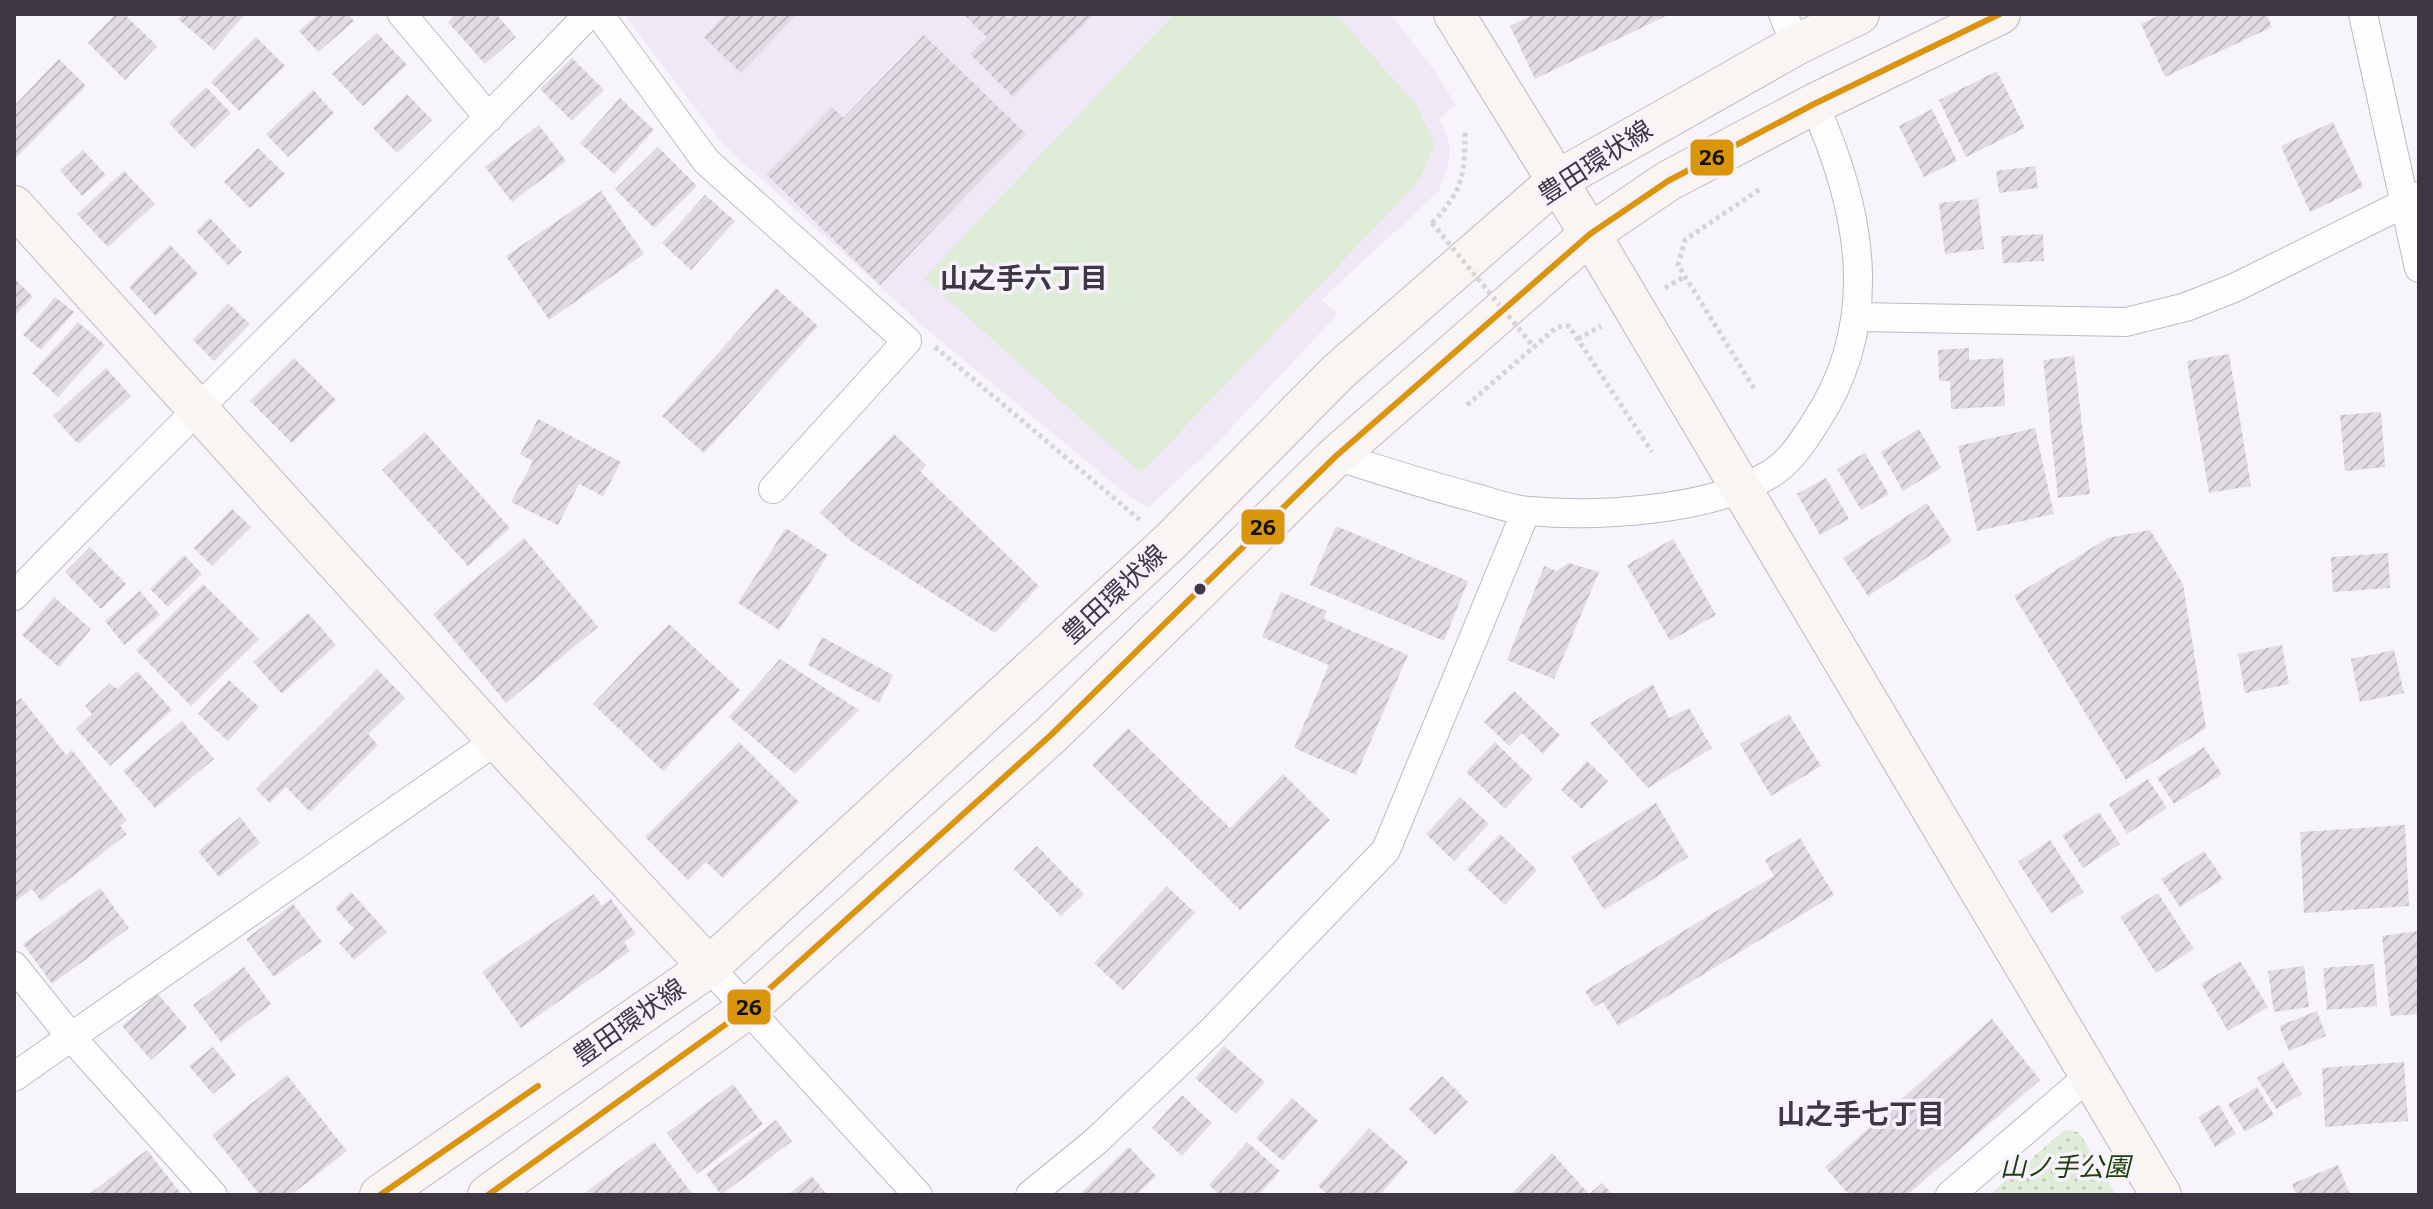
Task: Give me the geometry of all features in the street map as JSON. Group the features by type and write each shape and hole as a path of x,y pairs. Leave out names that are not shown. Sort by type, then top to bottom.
{"main road":[{"path":"1454,14 1558,180 2161,1195"},
{"name":"豊田環状線","path":"380,1195 709,967 1170,542 1338,372 1558,180 1789,29 1859,14"},
{"path":"488,1195 747,1009 1052,734 1336,456 1590,234 1668,181 1814,104 2000,14"},
{"path":"14,206 497,740 709,967"}],"street":[{"path":"402,14 489,118"},
{"path":"14,596 197,406 489,118 589,14"},
{"path":"599,14 706,161 907,341 773,489"},
{"path":"2363,14 2412,199 2419,268"},
{"path":"1336,456 1526,511 1610,514 1740,489 1769,475 1795,453 1822,413 1840,376 1858,317 1860,263 1843,183 1814,104"},
{"path":"1858,317 2126,322 2186,307 2234,288 2412,199"},
{"path":"1030,1195 1095,1142 1212,1031 1386,850 1526,511"},
{"path":"14,1077 497,740"},
{"path":"14,966 71,1037 213,1195"},
{"path":"709,967 918,1195"},
{"path":"1950,1195 2089,1076"}],"path":[{"path":"1465,129 1465,174 1452,203 1432,223 1534,347"},
{"path":"1754,388 1678,265 1685,240 1760,189"},
{"path":"1467,405 1557,327 1569,326 1652,452"},
{"path":"907,341 933,346 1144,523"}],"shaded area":[{"path":"628,14 1390,14 1432,67 1456,105 1440,118 1450,145 1448,167 1439,191 1321,300 1338,314 1216,444 1149,507 1130,497 931,333 723,144 627,19"}],"green space":[{"path":"1174,14 1336,14 1417,106 1435,145 1418,182 1141,473 924,278"},
{"name":"山ノ手公園","path":"2065,1130 2079,1132 2116,1195 1989,1195"}],"building":[{"path":"116,14 124,14 157,46 125,80 88,43"},
{"path":"183,14 245,14 214,50 178,19"},
{"path":"318,14 348,14 354,21 318,52 299,31"},
{"path":"456,14 496,14 516,37 485,64 448,22"},
{"path":"726,14 797,14 741,73 704,37"},
{"path":"963,14 1005,14 1009,19 1014,14 1094,14 1013,97 970,54 987,37"},
{"path":"1535,14 1670,14 1535,79 1510,26"},
{"path":"2162,14 2266,14 2272,27 2165,77 2141,24"},
{"path":"377,33 407,65 363,106 332,74"},
{"path":"924,35 1026,134 880,285 766,174 832,107 843,118"},
{"path":"256,37 285,66 239,111 211,82"},
{"path":"572,58 604,90 572,121 540,89"},
{"path":"59,59 86,86 14,160 14,106"},
{"path":"1997,71 2025,128 1966,157 1939,100"},
{"path":"206,87 231,113 194,149 169,123"},
{"path":"313,90 334,113 288,157 266,134"},
{"path":"407,94 432,120 397,153 373,128"},
{"path":"620,98 654,130 614,174 580,143"},
{"path":"1932,109 1957,161 1924,177 1899,126"},
{"path":"2333,122 2363,187 2310,212 2281,146"},
{"path":"539,125 566,161 512,202 485,167"},
{"path":"658,147 697,186 654,228 615,189"},
{"path":"258,148 285,174 250,208 224,182"},
{"path":"83,150 106,175 82,196 60,170"},
{"path":"2035,166 2038,188 1999,193 1996,171"},
{"path":"124,171 155,204 108,247 77,214"},
{"path":"601,191 644,254 549,320 506,256"},
{"path":"705,195 735,221 691,270 662,243"},
{"path":"1978,199 1984,249 1945,254 1939,203"},
{"path":"210,218 242,252 228,265 196,231"},
{"path":"2043,234 2044,261 2003,263 2001,236"},
{"path":"170,245 198,274 156,316 129,287"},
{"path":"14,278 33,297 14,316"},
{"path":"776,288 818,326 704,453 662,416"},
{"path":"55,297 74,312 41,350 23,335"},
{"path":"228,303 250,324 214,361 193,340"},
{"path":"78,322 105,345 58,397 32,373"},
{"path":"1969,348 1969,360 2003,358 2005,406 1951,409 1950,381 1939,381 1938,350"},
{"path":"2229,354 2251,486 2209,493 2187,361"},
{"path":"2074,356 2090,494 2058,498 2043,360"},
{"path":"294,358 336,400 292,443 250,401"},
{"path":"106,368 131,396 78,444 53,416"},
{"path":"2381,412 2385,467 2345,471 2340,415"},
{"path":"538,419 621,462 603,496 579,484 558,525 511,502 533,461 520,454"},
{"path":"2035,428 2054,514 1977,531 1958,446"},
{"path":"1919,429 1941,468 1903,491 1881,452"},
{"path":"425,432 510,528 468,566 382,470"},
{"path":"894,434 926,465 920,471 1039,586 995,633 852,542 820,513"},
{"path":"1865,453 1889,494 1861,510 1837,469"},
{"path":"1826,478 1849,519 1820,535 1797,494"},
{"path":"1927,503 1952,541 1868,596 1843,558"},
{"path":"232,509 251,527 212,566 194,548"},
{"path":"1336,526 1468,581 1444,641 1310,585"},
{"path":"786,528 828,555 779,630 738,603"},
{"path":"2150,530 2183,584 2206,728 2126,780 2014,596 2108,538"},
{"path":"524,538 598,627 506,703 433,614"},
{"path":"1673,539 1716,615 1670,641 1627,565"},
{"path":"90,547 126,584 101,609 65,572"},
{"path":"2388,553 2390,588 2333,592 2331,557"},
{"path":"184,555 202,574 168,607 150,589"},
{"path":"1569,563 1599,572 1554,679 1507,660 1544,566 1556,571"},
{"path":"203,584 259,639 191,706 136,650"},
{"path":"140,591 160,615 124,645 105,621"},
{"path":"1281,592 1327,611 1324,619 1408,655 1356,775 1294,748 1329,665 1262,637"},
{"path":"54,597 91,629 59,667 22,635"},
{"path":"308,613 336,645 282,694 253,662"},
{"path":"669,624 740,690 663,771 593,704"},
{"path":"822,637 893,675 879,703 808,665"},
{"path":"2282,645 2289,684 2245,693 2238,654"},
{"path":"2394,650 2404,693 2360,702 2351,659"},
{"path":"780,659 859,710 795,774 729,717"},
{"path":"377,669 405,698 368,734 378,745 310,812 286,787 270,803 256,789"},
{"path":"137,671 172,710 110,766 76,729 92,714 85,706 110,683 117,689"},
{"path":"229,680 259,707 228,741 198,714"},
{"path":"1653,684 1669,718 1689,708 1712,748 1648,788 1590,723"},
{"path":"1514,691 1560,735 1543,754 1522,733 1509,746 1484,722"},
{"path":"21,698 66,755 72,750 127,820 120,826 127,834 41,901 32,889 16,901 14,899 14,703"},
{"path":"1789,714 1821,766 1771,796 1740,744"},
{"path":"182,721 214,759 155,808 123,771"},
{"path":"1128,728 1230,828 1283,774 1330,820 1240,910 1092,765"},
{"path":"739,742 799,802 723,878 706,862 688,880 645,837"},
{"path":"1495,742 1533,779 1505,809 1466,772"},
{"path":"2204,747 2222,774 2174,804 2157,778"},
{"path":"1587,761 1608,781 1582,809 1561,790"},
{"path":"2148,779 2167,808 2127,834 2109,804"},
{"path":"1460,797 1489,824 1454,861 1426,834"},
{"path":"1656,803 1688,857 1604,910 1571,857"},
{"path":"2099,812 2120,844 2083,868 2062,835"},
{"path":"240,817 260,843 219,877 198,851"},
{"path":"2405,825 2409,906 2304,913 2300,832"},
{"path":"1500,834 1537,870 1505,905 1467,869"},
{"path":"1800,838 1834,895 1618,1026 1603,1002 1595,1007 1585,991 1774,876 1765,860"},
{"path":"2050,840 2084,892 2051,913 2018,862"},
{"path":"1037,846 1084,894 1061,916 1014,869"},
{"path":"2204,851 2223,879 2180,907 2161,879"},
{"path":"1167,886 1195,913 1123,990 1094,963"},
{"path":"100,888 129,928 52,984 23,944"},
{"path":"351,892 387,932 354,960 339,943 354,929 335,908"},
{"path":"2158,893 2194,949 2156,973 2120,917"},
{"path":"594,894 602,906 611,899 636,934 624,942 630,951 521,1028 482,972"},
{"path":"293,904 322,942 274,977 246,939"},
{"path":"2418,931 2419,1014 2390,1016 2382,936"},
{"path":"2240,961 2268,1007 2228,1031 2201,984"},
{"path":"2374,964 2377,1006 2327,1010 2323,968"},
{"path":"2304,966 2309,1007 2274,1012 2268,971"},
{"path":"244,967 271,1004 221,1042 193,1005"},
{"path":"158,994 187,1028 151,1060 122,1026"},
{"path":"2317,1011 2326,1036 2289,1051 2279,1026"},
{"path":"1992,1019 2040,1080 1907,1195 1849,1195 1825,1167"},
{"path":"1224,1046 1265,1082 1236,1114 1195,1078"},
{"path":"213,1047 236,1075 213,1094 189,1066"},
{"path":"2283,1062 2302,1094 2276,1109 2257,1078"},
{"path":"2404,1062 2408,1121 2325,1127 2322,1068"},
{"path":"287,1075 347,1151 291,1195 260,1195 212,1135"},
{"path":"1442,1076 1468,1102 1435,1135 1409,1109"},
{"path":"733,1084 763,1124 697,1174 667,1133"},
{"path":"2257,1087 2274,1115 2245,1132 2228,1104"},
{"path":"1182,1095 1212,1123 1182,1156 1152,1128"},
{"path":"1292,1098 1318,1121 1283,1161 1256,1138"},
{"path":"2219,1105 2236,1134 2215,1147 2198,1117"},
{"path":"776,1120 792,1141 721,1195 706,1174"},
{"path":"1369,1128 1408,1162 1380,1195 1329,1195 1318,1186"},
{"path":"654,1142 693,1195 582,1195"},
{"path":"1247,1142 1280,1171 1259,1195 1220,1195 1209,1185"},
{"path":"1129,1147 1156,1176 1136,1195 1079,1195"},
{"path":"147,1150 182,1195 88,1195"},
{"path":"1552,1153 1589,1194 1602,1183 1613,1195 1510,1195"},
{"path":"2338,1165 2350,1195 2296,1195 2292,1184"},
{"path":"812,1176 827,1195 787,1195"}],"transit line":[{"name":"26","path":"488,1195 747,1009 1052,734 1336,456 1590,234 1668,181 1814,104 2000,14"},
{"name":"26","path":"380,1195 538,1086"}],"district":[{"name":"山之手六丁目","path":"1024,278"},
{"name":"山之手七丁目","path":"1861,1114"}]}
